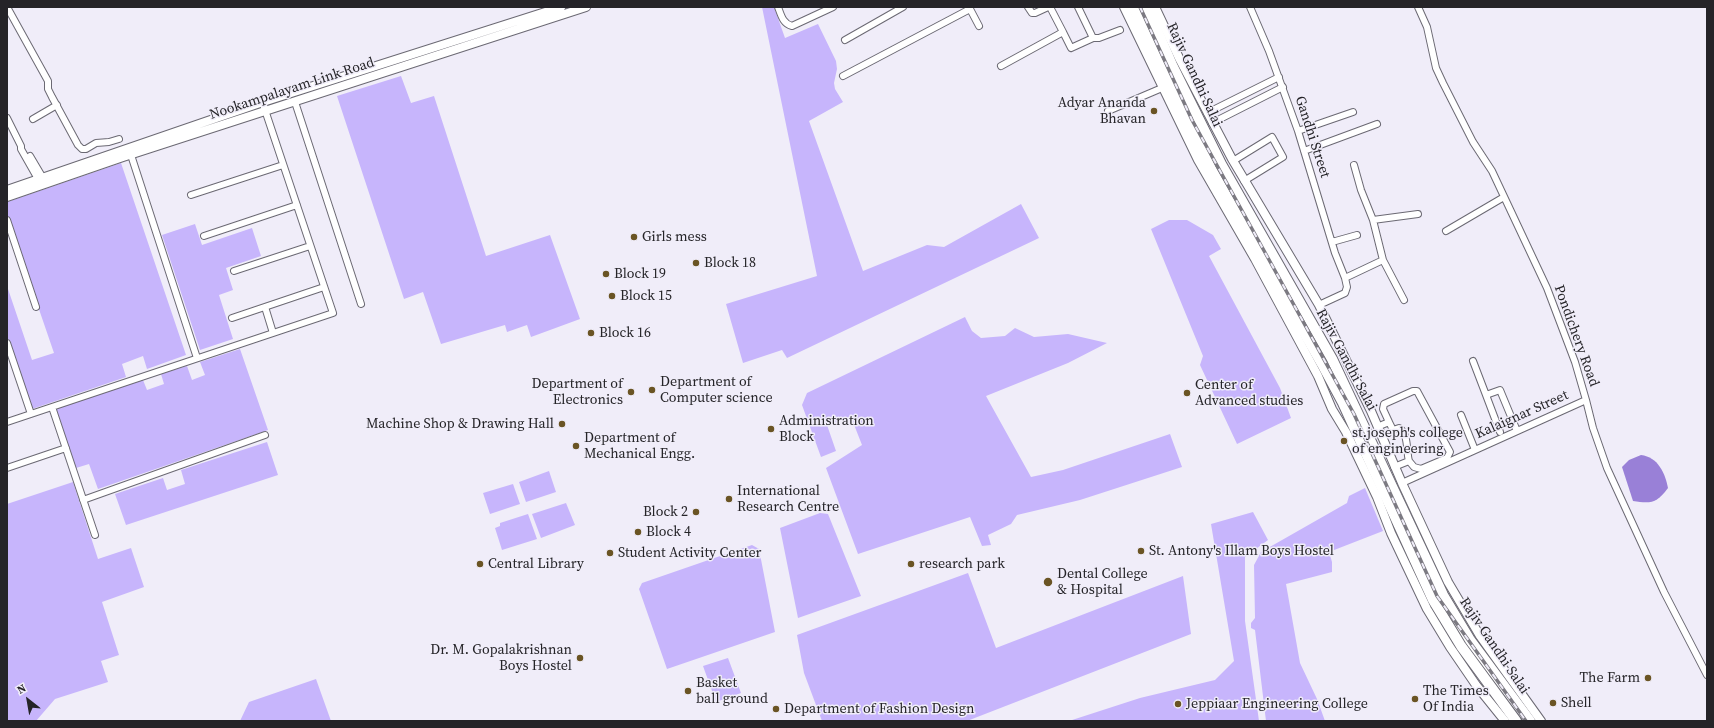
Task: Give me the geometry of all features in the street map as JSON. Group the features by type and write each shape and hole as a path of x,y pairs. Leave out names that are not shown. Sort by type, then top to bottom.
{"main road":[{"name":"Rajiv Gandhi Salai","path":"1133,7 1162,70 1211,169 1343,403 1433,600 1461,646 1516,721"},
{"name":"Rajiv Gandhi Salai","path":"1147,7 1172,65 1222,164 1332,358 1443,594 1470,640 1530,721"},
{"path":"1371,466 1382,462"}],"street":[{"path":"7,7 48,81 48,89 78,145 82,149 86,149 96,143 109,142 119,139"},
{"name":"Nookampalayam Link Road","path":"7,190 263,102 561,7"},
{"name":"Nookampalayam Link Road","path":"7,197 131,155 586,7"},
{"path":"778,7 786,24 792,26 833,7"},
{"path":"845,40 903,7"},
{"path":"1028,7 1032,13 1049,7 1071,48 1093,38 1099,38 1120,30"},
{"path":"1078,7 1093,38"},
{"path":"1124,7 1198,160 1255,259 1318,376 1332,409 1346,432 1377,497 1391,533 1427,610 1454,653 1505,721"},
{"path":"1155,7 1212,123 1244,181 1319,306 1377,427 1394,467 1448,582 1480,636 1541,721"},
{"name":"Gandhi Street","path":"1250,7 1283,87 1332,242 1345,278"},
{"name":"Pondichery Road","path":"1418,7 1427,27 1436,68 1473,142 1492,171 1547,288 1567,340 1586,400 1593,428 1607,468 1664,592 1707,675"},
{"path":"843,76 970,8 979,26"},
{"path":"1001,66 1063,32"},
{"path":"1207,113 1279,77"},
{"path":"1212,123 1283,87"},
{"path":"1108,111 1162,88"},
{"path":"7,421 333,313 263,102"},
{"path":"295,102 361,304"},
{"path":"33,119 56,105"},
{"path":"1298,131 1353,112"},
{"path":"7,118 22,146 21,149 40,179"},
{"path":"1304,151 1377,124"},
{"path":"1233,161 1272,137 1283,157 1244,181"},
{"path":"131,155 197,358"},
{"path":"191,195 284,165"},
{"path":"1354,165 1361,190 1373,220 1383,260 1404,300"},
{"path":"1446,231 1504,197"},
{"path":"204,236 297,205"},
{"path":"1373,220 1418,214"},
{"path":"7,220 36,307"},
{"path":"1332,242 1357,234"},
{"path":"234,271 310,246"},
{"path":"1319,306 1345,293 1347,288 1345,278 1383,260"},
{"path":"232,318 324,287"},
{"path":"265,307 273,333"},
{"path":"7,343 31,414"},
{"path":"1473,361 1500,432"},
{"path":"1486,395 1500,390 1516,431"},
{"path":"1413,391 1419,392 1450,455 1448,458 1421,469 1414,467 1410,461 1407,451 1407,443 1402,429 1399,428 1393,430 1389,422 1383,409 1384,404 1413,391"},
{"name":"Kalaignar Street","path":"1402,483 1586,400"},
{"path":"52,407 95,535"},
{"path":"1461,415 1475,450"},
{"path":"1377,427 1389,422"},
{"path":"83,500 265,435"},
{"path":"7,468 66,448"},
{"path":"1394,467 1410,461"}],"shaded area":[{"path":"762,7 774,7 785,38 818,24 836,61 837,69 834,83 835,89 843,102 809,121 863,271 927,245 944,247 1021,204 1039,238 787,358 782,350 743,363 726,304 817,276"},
{"path":"401,76 411,103 434,96 486,256 550,235 580,319 531,337 527,325 507,332 505,325 441,344 423,292 404,299 337,96"},
{"path":"121,163 186,355 147,369 143,356 122,364 126,377 32,409 7,336 7,286 32,360 54,353 7,216 7,202"},
{"path":"1169,220 1187,220 1213,235 1221,249 1209,256 1280,388 1291,418 1237,444 1200,365 1203,356 1151,229"},
{"path":"195,224 202,245 252,228 261,256 226,268 233,290 219,295 233,339 200,350 162,235"},
{"path":"965,317 972,331 981,338 1005,336 1015,328 1034,337 1068,334 1107,343 1068,363 986,396 1031,477 1063,470 1170,434 1182,467 1080,500 1017,515 1011,524 988,535 991,545 982,546 970,517 858,554 826,468 862,445 851,417 827,425 836,451 821,457 802,405 807,393"},
{"path":"240,349 268,430 98,489 89,464 76,468 56,409 143,380 147,390 164,384 161,374 187,366 192,380 205,375 200,362"},
{"path":"267,442 278,475 126,525 115,494 163,478 167,490 185,484 181,470"},
{"path":"1641,455 1647,456 1656,462 1663,471 1668,488 1660,497 1649,502 1633,501 1622,467 1629,460"},
{"path":"549,471 556,492 526,502 519,482"},
{"path":"73,482 98,559 131,548 144,587 102,602 119,655 101,661 108,682 55,699 36,721 7,721 7,504"},
{"path":"513,484 520,504 490,514 483,493"},
{"path":"1365,488 1383,531 1329,552 1332,562 1332,572 1286,584 1300,663 1317,699 1325,721 1266,721 1255,630 1251,628 1251,623 1255,618 1254,565 1261,552 1347,503 1349,496"},
{"path":"566,503 575,525 541,538 532,514"},
{"path":"1253,512 1268,540 1245,557 1245,621 1259,721 1069,721 1140,698 1215,680 1234,661 1211,524"},
{"path":"820,513 828,514 861,596 798,618 780,528"},
{"path":"528,514 537,539 502,550 495,528 500,526 500,523"},
{"path":"752,545 759,549 775,632 667,669 639,589 642,583"},
{"path":"968,573 996,648 1183,576 1191,634 967,721 822,721 804,673 797,635"},
{"path":"728,658 741,693 716,702 703,666"},
{"path":"316,679 331,721 240,721 249,702"}],"railway":[{"path":"1140,7 1192,120 1354,414 1437,596 1526,721"}],"place":[{"name":"Adyar Ananda Bhavan","path":"1154,111"},
{"name":"Girls mess","path":"634,237"},
{"name":"Block 18","path":"696,263"},
{"name":"Block 19","path":"606,274"},
{"name":"Block 15","path":"612,296"},
{"name":"Block 16","path":"591,333"},
{"name":"Department of Computer science","path":"652,390"},
{"name":"Department of Electronics","path":"631,392"},
{"name":"Center of Advanced studies","path":"1187,393"},
{"name":"Machine Shop & Drawing Hall","path":"562,424"},
{"name":"Administration Block","path":"771,429"},
{"name":"st.joseph's college of engineering","path":"1344,441"},
{"name":"Department of Mechanical Engg.","path":"576,446"},
{"name":"International Research Centre","path":"729,499"},
{"name":"Block 2","path":"696,512"},
{"name":"Block 4","path":"638,532"},
{"name":"St. Antony's Illam Boys Hostel","path":"1141,551"},
{"name":"Student Activity Center","path":"610,553"},
{"name":"Central Library","path":"480,564"},
{"name":"research park","path":"911,564"},
{"name":"Dental College & Hospital","path":"1048,582"},
{"name":"Dr. M. Gopalakrishnan Boys Hostel","path":"580,658"},
{"name":"The Farm","path":"1648,678"},
{"name":"Basket ball ground","path":"688,691"},
{"name":"The Times Of India","path":"1415,699"},
{"name":"Shell","path":"1553,703"},
{"name":"Jeppiaar Engineering College","path":"1178,704"},
{"name":"Department of Fashion Design","path":"776,709"}]}
